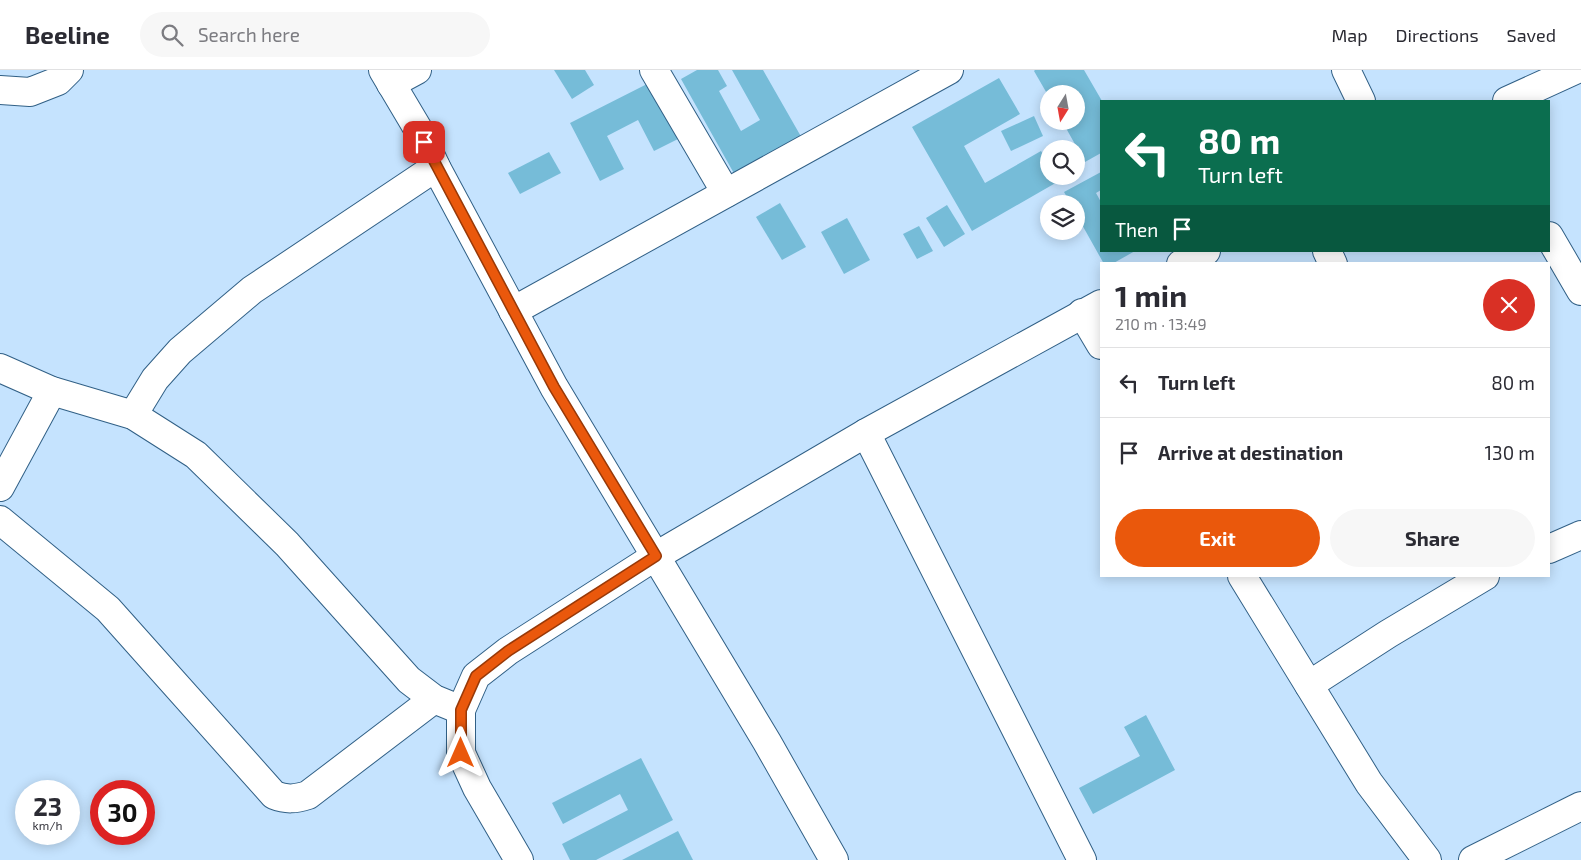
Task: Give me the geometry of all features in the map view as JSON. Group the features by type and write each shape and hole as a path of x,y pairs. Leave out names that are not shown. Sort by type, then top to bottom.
{"street":[{"path":"0,90 30,92 58,81 69,70"},
{"path":"417,70 387,77 418,129 436,167 554,387 767,742 834,860"},
{"path":"654,70 726,193"},
{"path":"513,311 949,70"},
{"path":"1346,70 1361,100"},
{"path":"1510,100 1575,70"},
{"path":"133,415 155,379 180,351 252,290 436,167"},
{"path":"1550,238 1581,291"},
{"path":"1185,262 1204,252"},
{"path":"518,860 477,788 461,753 461,710 476,676 508,651 656,556 866,433 1092,308 1100,340"},
{"path":"0,368 52,391 133,415 196,455 287,544 409,680 434,699 461,710"},
{"path":"0,487 52,391"},
{"path":"866,433 1082,860"},
{"path":"0,520 108,609 274,795 283,799 294,799 308,795 434,699"},
{"path":"1550,549 1581,535"},
{"path":"1243,577 1369,783 1427,860"},
{"path":"1309,685 1388,634 1483,577"},
{"path":"1473,860 1581,806"}],"building":[{"path":"554,70 585,70 594,85 572,99"},
{"path":"697,70 718,70 727,86 719,91 741,131 760,120 732,70 763,70 803,140 736,177 681,79"},
{"path":"1035,70 1084,70 1101,100 1100,154 1085,162 1085,140 1073,140 1067,130 1085,130 1085,85 1042,85"},
{"path":"999,78 1020,114 964,146 985,183 1040,152 1040,185 1052,185 972,231 912,127"},
{"path":"651,82 680,138 654,151 638,120 607,136 624,169 600,181 570,123"},
{"path":"1034,116 1043,136 1011,151 1001,131"},
{"path":"549,152 561,173 520,194 508,173"},
{"path":"1100,173 1100,191 1096,193 1100,200 1100,252 1133,252 1116,262 1103,262 1085,230 1085,195 1066,195 1064,192 1077,185 1085,185 1085,181"},
{"path":"780,203 806,247 782,260 756,217"},
{"path":"947,205 965,234 944,247 926,218"},
{"path":"847,218 870,260 844,274 821,232"},
{"path":"919,226 933,251 917,259 903,234"},
{"path":"1146,715 1175,770 1093,814 1079,788 1140,756 1124,727"},
{"path":"641,758 673,820 596,860 570,860 562,844 628,810 620,794 563,824 552,803"},
{"path":"678,831 693,860 622,860"}],"route":[{"path":"424,142 554,387 656,556 508,651 476,676 461,710 461,753"}]}
